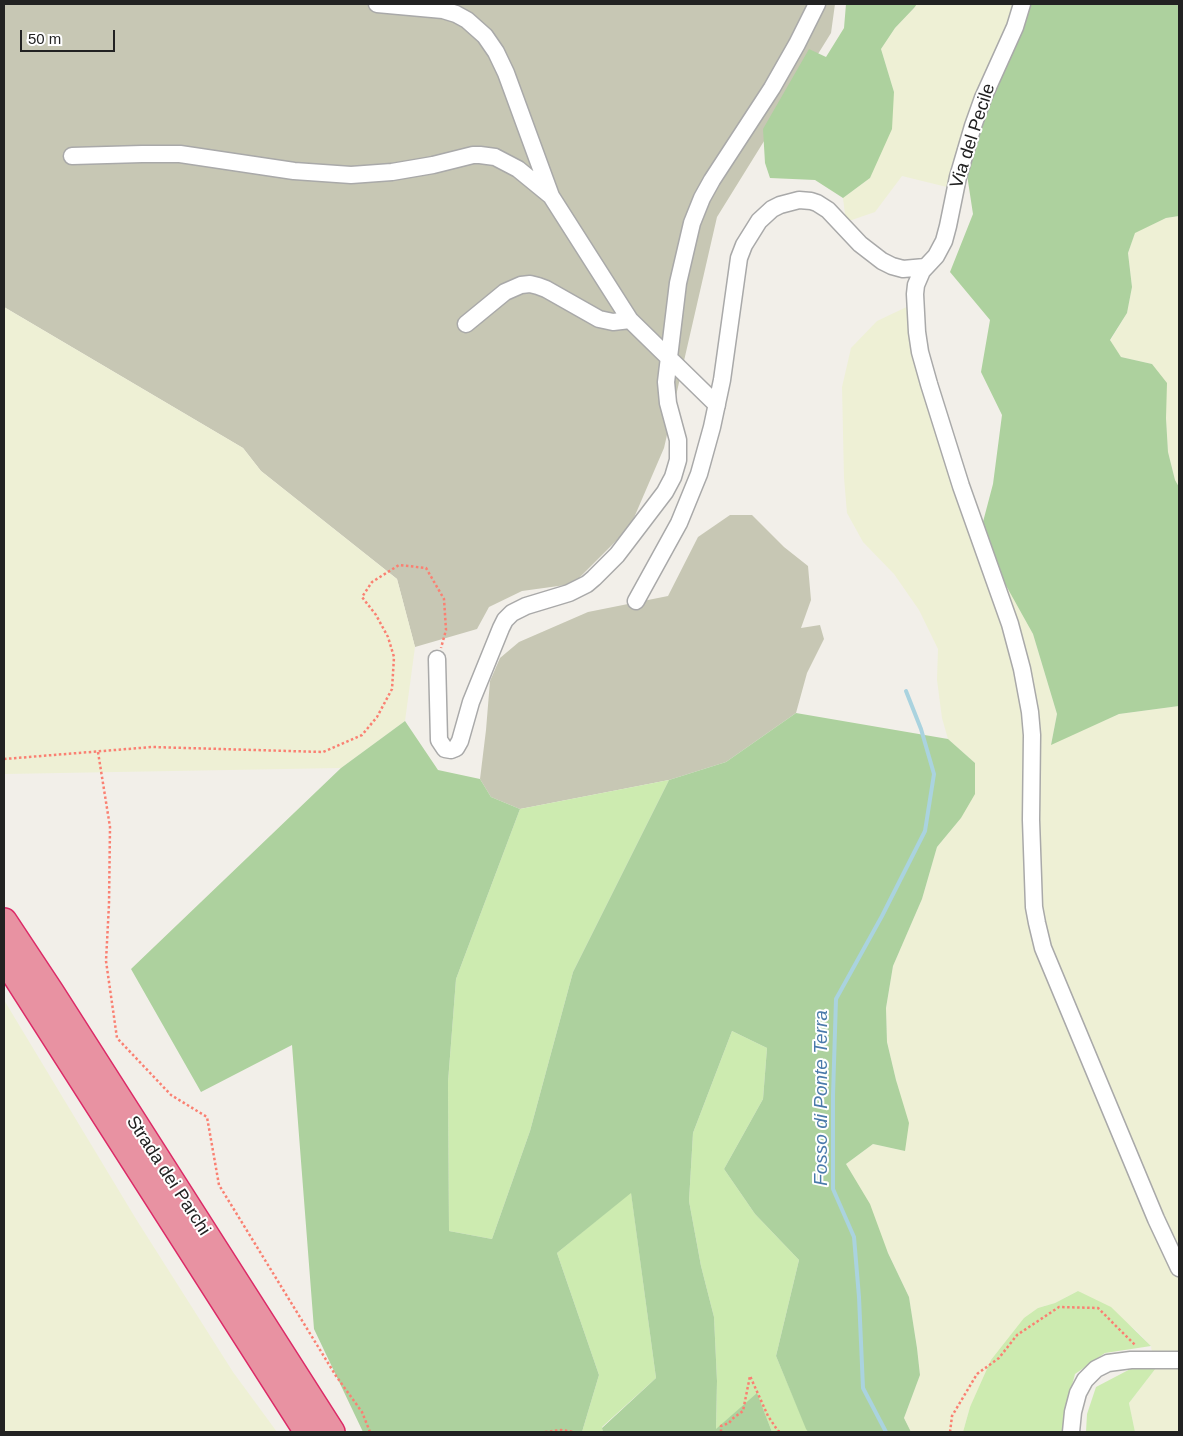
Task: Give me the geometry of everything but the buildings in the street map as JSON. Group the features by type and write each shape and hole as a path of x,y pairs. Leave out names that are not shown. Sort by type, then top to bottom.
{"highway":[{"path":"4,906 51,992"},
{"name":"Strada dei Parchi","path":"4,921 332,1432"},
{"name":"Strada dei Parchi","path":"4,958 307,1432"}],"street":[{"path":"377,4 443,10 467,20 485,36 506,72 552,196 630,320 717,405"},
{"path":"437,659 439,740 445,749 451,750 456,748 460,741 471,702 500,628 506,620 512,613 526,606 569,593 594,578 617,555 669,485 677,465 679,447 668,403 666,382 679,278 690,229 698,206 712,180 781,73 817,4"},
{"name":"Via del Pecile","path":"1022,4 973,126 958,177 944,241 936,256 919,276 915,290 917,332 920,352 956,471 1013,632 1028,700 1032,734 1034,906 1038,928 1049,965 1156,1220 1179,1268"},
{"path":"72,156 180,154 294,171 358,175 392,172 480,154 496,157 510,164 526,174 552,196"},
{"path":"636,601 686,508 706,449 724,370 741,251 754,227 772,210 793,200 817,203 833,214 860,244 882,261 903,269 925,267"},
{"path":"466,324 505,292 521,285 530,284 546,289 599,319 613,322 630,320"},
{"path":"1072,1432 1076,1398 1083,1383 1096,1369 1108,1364 1131,1360 1179,1360"}],"path":[{"path":"4,759 152,747 323,752 362,735 377,717 392,689 394,657 388,637 376,615 362,597 372,582 399,566 426,568 444,599 446,630 437,659"},
{"path":"98,752 110,827 110,904 106,962 117,1038 171,1095 206,1116 219,1185 336,1376 362,1412 370,1432"},
{"path":"950,1432 952,1416 977,1374 999,1358 1017,1335 1059,1307 1098,1308 1149,1360"},
{"path":"721,1432 721,1426 729,1423 743,1411 750,1376 768,1416 778,1431 781,1432"},
{"path":"545,1432 561,1430 574,1432"}],"shaded area":[{"path":"4,4 835,4 831,33 717,217 664,448 630,527 573,584 522,591 489,607 477,629 415,647 397,579 261,471 243,448 4,307"},
{"path":"917,4 1022,4 955,189 902,176 875,212 846,222 843,198 870,178 894,92 881,49 895,28"},
{"path":"1179,216 1179,487 1175,480 1168,452 1166,418 1152,364 1121,357 1110,341 1127,313 1132,287 1128,253 1135,232 1166,218"},
{"path":"915,303 920,352 979,537 1033,634 1057,714 1051,744 1119,714 1179,706 1179,1432 1135,1432 1129,1403 1156,1368 1154,1367 1151,1346 1136,1330 1078,1291 1055,1303 1038,1308 970,1407 963,1432 911,1432 904,1418 920,1375 909,1297 846,1164 873,1144 905,1151 896,1080 887,1042 886,1008 893,966 922,899 937,847 961,818 975,763 948,739 942,718 937,680 938,649 919,610 894,574 863,542 847,513 844,478 842,387 851,348 877,321"},
{"path":"4,307 243,448 261,471 397,579 415,647 405,721 341,768 4,774"},
{"path":"730,515 752,515 784,547 808,566 811,600 801,628 820,625 824,639 807,673 796,713 726,762 669,780 520,809 491,797 480,779 490,681 500,658 519,642 588,612 668,596 698,537"},
{"path":"4,1000 136,1219 233,1372 277,1432 4,1432"}],"green space":[{"path":"846,4 917,4 895,28 881,49 894,92 892,129 870,178 843,198 815,180 770,178 765,163 763,129 809,49 826,57 844,28"},
{"path":"1021,4 1179,4 1179,216 1166,218 1135,233 1128,253 1132,287 1127,313 1110,340 1121,357 1152,364 1167,383 1166,418 1168,452 1175,480 1179,487 1179,706 1119,714 1051,745 1057,714 1033,634 979,537 993,484 1002,415 981,372 990,320 950,272 973,214 964,155"},
{"path":"796,713 948,739 975,763 975,794 961,818 937,847 922,899 893,966 886,1008 887,1042 909,1123 905,1151 873,1144 846,1164 870,1204 888,1253 909,1297 920,1375 904,1418 911,1432 808,1432 806,1429 776,1356 799,1260 755,1214 724,1169 763,1099 767,1048 732,1031 693,1133 689,1201 701,1266 714,1317 717,1381 716,1429 757,1393 772,1432 603,1432 602,1428 656,1378 631,1193 557,1253 599,1375 582,1432 363,1432 314,1329 292,1045 201,1092 131,969 341,768 405,721 438,770 480,779 491,797 520,809 456,979 448,1082 449,1231 492,1239 530,1131 573,972 669,780 726,762"},
{"path":"669,780 573,972 530,1131 492,1239 449,1231 448,1082 456,979 520,809"},
{"path":"732,1031 767,1048 763,1099 724,1169 755,1214 799,1260 776,1356 808,1432 772,1432 757,1394 716,1430 717,1381 714,1317 701,1266 689,1201 693,1133"},
{"path":"631,1192 656,1378 602,1427 603,1432 582,1432 599,1375 557,1253"},
{"path":"1078,1291 1111,1307 1151,1346 1105,1353 1075,1374 1067,1405 1064,1432 963,1432 970,1407 991,1360 1024,1318 1038,1308 1055,1303"},
{"path":"1138,1365 1156,1368 1129,1403 1135,1432 1086,1432 1087,1414 1096,1387"}],"waterway":[{"name":"Fosso di Ponte Terra","path":"886,1432 863,1388 854,1237 833,1189 833,1095 836,999 882,916 925,831 934,774 921,729 906,691"}]}
